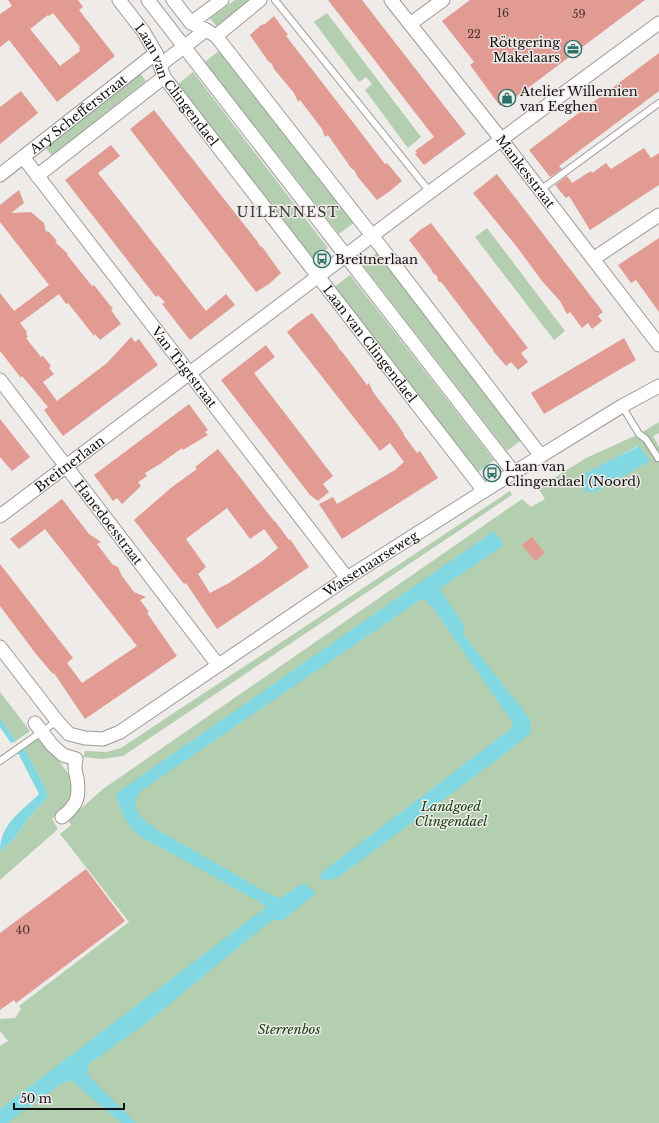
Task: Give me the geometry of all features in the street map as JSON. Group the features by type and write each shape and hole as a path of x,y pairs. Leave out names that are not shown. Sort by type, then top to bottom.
{"street":[{"name":"Laan van Clingendael","path":"119,0 143,31 160,65 318,276 484,490"},
{"name":"Laan van Clingendael","path":"148,0 514,473"},
{"path":"173,0 191,23 211,33 372,236 541,456"},
{"path":"191,23 222,0"},
{"name":"Ary Schefferstraat","path":"0,175 23,157 160,65 184,47 211,33 260,0"},
{"name":"Mankesstraat","path":"391,0 501,139 539,191 594,259 659,345"},
{"path":"410,24 443,0"},
{"name":"Breitnerlaan","path":"0,516 430,192 659,23"},
{"name":"Ary Schefferstraat","path":"37,176 160,65"},
{"name":"Van Trigtstraat","path":"23,157 347,578"},
{"path":"594,259 659,215"},
{"name":"Hanedoesstraat","path":"0,380 218,664"},
{"name":"Wassenaarseweg","path":"0,647 57,721 69,734 85,738 103,739 120,732 218,664 347,578 484,490 622,406 659,386"},
{"path":"38,728 52,745 63,755 76,759"},
{"path":"62,817 72,809 77,800 78,785 74,765 85,738"}],"lane":[{"path":"275,0 430,192"},
{"path":"539,191 659,103"},
{"path":"622,406 639,434 646,439 658,458"},
{"path":"0,761 38,728 57,721"}],"green space":[{"path":"235,0 252,0 217,27 210,18"},
{"path":"327,13 421,137 408,148 365,90 372,84 366,77 359,82 314,22"},
{"path":"221,49 355,222 339,234 205,62"},
{"path":"193,72 328,248 311,260 177,85"},
{"path":"140,73 146,81 52,156 44,146"},
{"path":"487,228 565,331 554,340 475,237"},
{"path":"379,251 524,438 507,451 362,264"},
{"path":"350,275 494,460 477,473 333,288"},
{"name":"Landgoed Clingendael","path":"659,422 659,433 653,436 659,447 659,1123 0,1123 0,1046 8,1041 0,1031 0,1019 15,1018 21,1009 19,1006 129,922 60,834 71,825 68,820 103,789 522,499 531,507 545,499 538,488 586,458 639,434","holes":["638,446 649,460 596,492 576,479"]},
{"path":"510,491 512,495 123,756 102,759 83,757 85,751 107,752 121,748"},
{"path":"0,692 30,731 16,741 0,718"},
{"path":"41,737 76,784 72,796 67,804 52,819 58,829 0,880 0,851 13,840 30,816 46,799 45,787 24,748"}],"water":[{"path":"639,446 650,461 596,492 586,492 576,478"},
{"path":"494,531 504,545 435,592 434,597 530,719 530,734 336,879 322,880 320,877 322,872 512,728 513,723 434,609 424,599 417,602 141,791 135,802 136,808 138,813 146,822 156,829 273,896 280,898 300,885 305,884 315,892 314,895 283,920 275,920 267,924 148,1022 90,1063 87,1074 136,1123 121,1123 71,1080 61,1084 7,1123 0,1123 0,1109 265,908 264,905 258,901 140,836 127,822 115,794"},
{"path":"0,718 16,741 11,743 0,727"},
{"path":"24,748 45,787 47,794 46,799 30,816 13,840 0,851 1,841 8,826 19,812 39,794 18,753"}],"building":[{"path":"8,0 78,0 83,7 79,10 115,56 57,102 9,40 0,47 0,14 12,6","holes":["53,13 80,47 80,51 60,66 30,29 48,15 49,16"]},
{"path":"328,0 362,0 466,134 424,165 415,154 417,153 415,151 434,137"},
{"path":"470,0 645,0 504,106 503,104 500,106 470,65 474,62 442,21"},
{"path":"274,16 288,35 286,36 385,164 387,163 402,181 377,200 357,176 355,171 351,168 328,135 325,137 322,129 300,100 298,102 294,93 274,69 272,64 268,61 250,35"},
{"path":"659,53 659,91 559,166 562,169 550,177 529,150"},
{"path":"21,91 38,113 0,144 0,107"},
{"path":"154,110 281,273 269,284 256,292 130,129"},
{"path":"111,145 120,156 98,173 206,311 226,294 235,305 190,340 162,304 165,302 158,295 156,297 65,180"},
{"path":"644,148 651,158 659,153 659,185 590,230 569,196 566,198 555,185 567,176 572,183 591,171 592,173 606,163 611,169"},
{"path":"497,174 603,312 598,316 602,321 592,329 588,323 582,328 570,312 567,314 560,301 542,281 517,247 473,193"},
{"path":"19,190 24,203 11,213 31,212 44,223 46,232 48,231 57,241 55,242 67,253 92,286 94,285 113,309 111,310 121,324 100,340 95,334 94,336 59,294 20,323 27,332 28,337 26,338 41,357 43,356 51,366 49,368 54,374 43,382 57,401 107,363 131,337 135,342 139,339 158,365 63,436 44,410 48,407 22,376 21,378 0,351 0,293 14,311 49,285 0,222 0,205"},
{"path":"431,223 528,348 521,353 528,362 518,370 511,362 506,366 494,352 442,283 438,281 437,276 433,273 409,240"},
{"path":"659,238 659,312 636,280 631,283 618,265"},
{"path":"312,313 367,385 369,383 373,392 403,434 417,453 420,451 438,478 342,539 319,504 333,497 337,504 395,470 404,462 390,443 380,451 287,332"},
{"path":"624,338 636,360 544,414 531,393"},
{"path":"266,345 275,357 254,373 333,476 323,484 329,492 318,501 310,495 221,380"},
{"path":"189,404 208,430 205,432 208,435 183,450 182,448 145,473 147,476 138,482 141,486 122,504 117,498 113,501 94,475"},
{"path":"0,419 30,457 12,471 0,457"},
{"path":"218,449 289,540 290,539 309,567 217,629 186,583 184,584 134,520 172,487 197,469 195,467","holes":["227,508 250,539 264,529 278,548 262,561 229,583 210,593 198,574 206,567 186,539"]},
{"path":"62,499 89,534 101,542 97,544 112,564 118,567 122,576 134,592 146,597 140,600 149,612 147,613 177,656 85,719 54,673 53,674 36,654 0,606 0,564 73,658 67,663 82,683 137,646 45,529 19,549 10,539"},
{"path":"532,537 545,553 535,561 522,545"},
{"path":"86,869 125,921 16,1003 14,1000 0,1010 0,933"}],"waterway":[{"path":"428,586 457,628"}],"place":[{"name":"Röttgering Makelaars","path":"573,49"},
{"name":"Atelier Willemien van Eeghen","path":"507,98"},
{"name":"Breitnerlaan","path":"322,259"},
{"name":"Laan van Clingendael (Noord)","path":"492,473"}],"district":[{"name":"UILENNEST","path":"288,212"}],"park label":[{"name":"Sterrenbos","path":"289,1029"}]}
